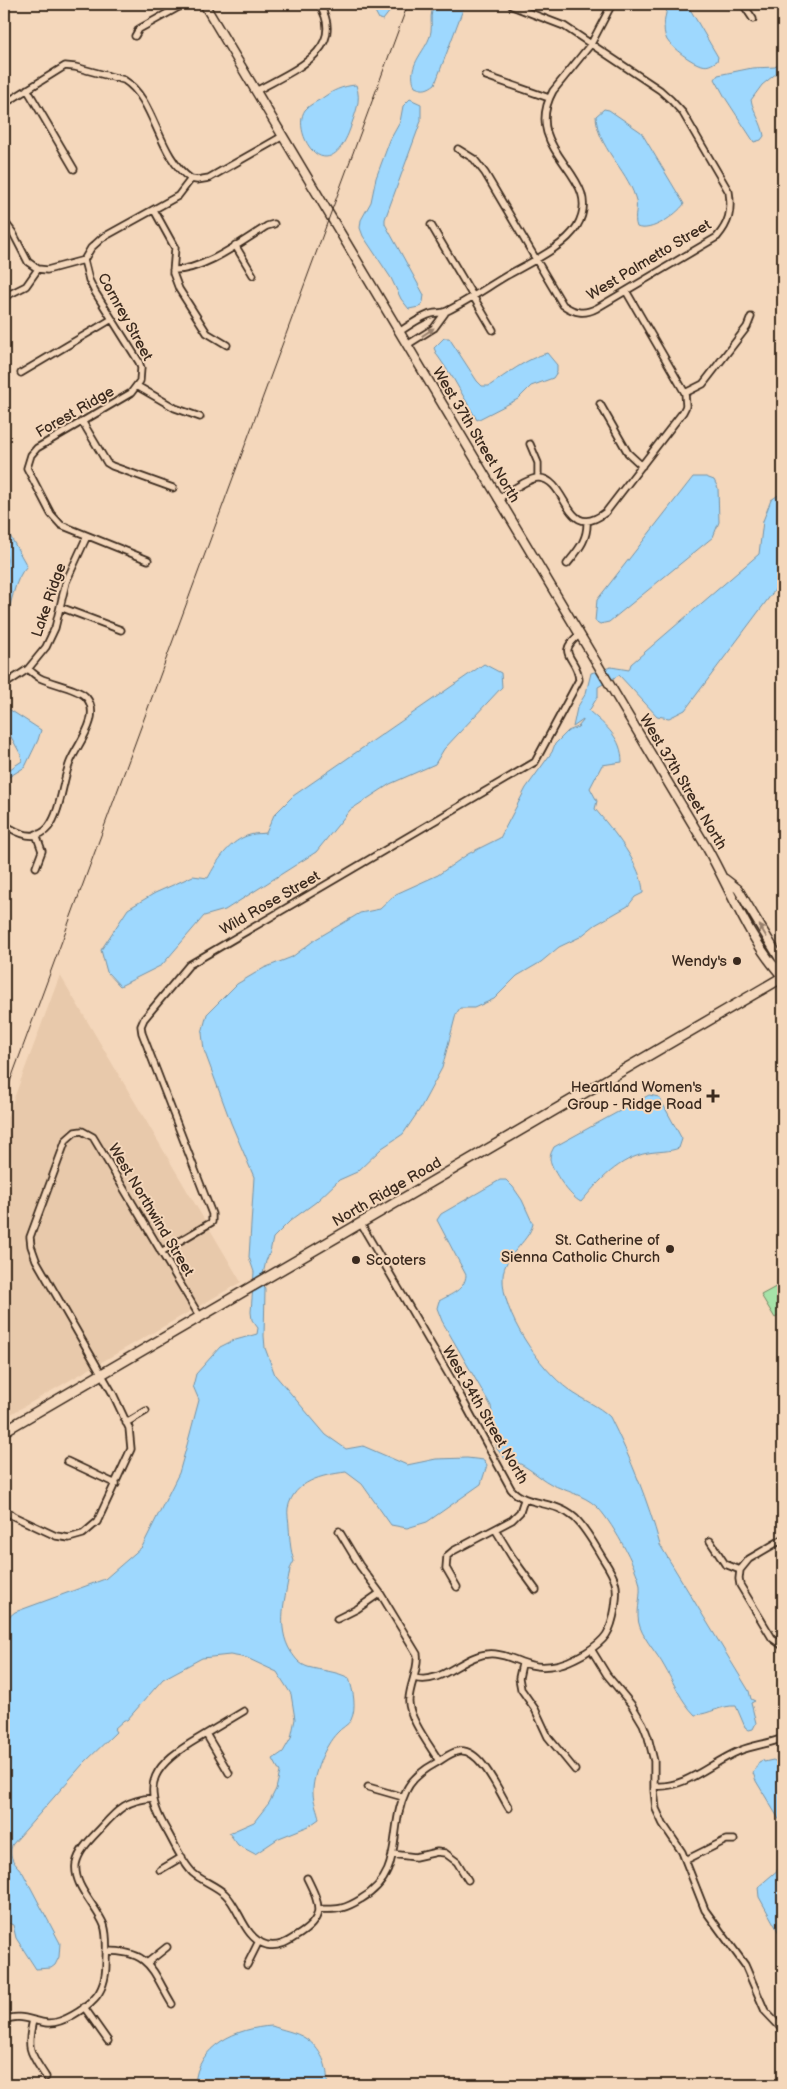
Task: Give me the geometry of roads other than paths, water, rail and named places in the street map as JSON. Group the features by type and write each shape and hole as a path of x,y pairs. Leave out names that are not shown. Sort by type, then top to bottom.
{"main road":[{"name":"North Ridge Road","path":"4,1431 783,976"}],"street":[{"path":"135,36 138,29 184,4"},
{"name":"West 37th Street North","path":"204,4 725,879 729,894 767,956 783,976"},
{"path":"256,91 317,54 324,44 328,25 319,4"},
{"path":"406,345 434,328 444,313 563,242 577,227 582,216 583,201 576,178 556,154 550,140 546,127 546,113 549,98 559,82 591,44 612,4"},
{"path":"743,4 754,19"},
{"name":"West Palmetto Street","path":"512,6 564,26 660,90 678,106 729,192 731,203 729,218 717,237 597,308 582,313 572,311 563,305 536,258"},
{"path":"4,104 65,66 124,80 130,84 141,99 168,154 185,175 191,179 198,180 209,178 283,136"},
{"path":"486,76 549,98"},
{"path":"27,89 74,169"},
{"path":"458,149 474,159 480,166 536,258"},
{"path":"84,260 91,248 102,238 178,196 191,179"},
{"path":"154,210 175,248 173,270 179,289 201,326 216,340 227,345"},
{"path":"4,220 28,262 38,269 26,286 4,297"},
{"path":"173,270 184,271 198,267 267,226 274,224"},
{"path":"431,225 493,330"},
{"path":"235,245 253,275"},
{"name":"Cornrey Street","path":"38,269 47,270 84,260 92,286 139,362 141,374 137,386"},
{"path":"498,499 538,477 548,480 553,484 574,516 587,521 600,517 606,512 683,412 686,406 685,393 626,291"},
{"path":"398,332 430,314 444,313"},
{"path":"685,393 703,384 747,327 751,317"},
{"path":"21,373 112,319"},
{"path":"137,386 175,408 200,417"},
{"name":"Forest Ridge","path":"87,536 61,525 51,514 30,478 27,462 37,448 125,397 137,386"},
{"path":"600,404 628,453 642,466"},
{"path":"82,421 107,462 112,466 173,488"},
{"path":"530,444 538,463 538,477"},
{"path":"567,564 584,542 588,530 587,521"},
{"path":"87,536 148,560"},
{"name":"Lake Ridge","path":"4,685 28,669 46,647 55,628 66,582 87,536"},
{"path":"60,607 121,630"},
{"name":"Wild Rose Street","path":"161,1252 212,1222 208,1204 142,1033 141,1026 144,1019 189,965 535,762 579,680 578,670 567,655 567,648 570,642 579,635"},
{"path":"10,828 22,835 29,836 45,830 52,823 61,803 68,768 86,733 91,707 82,694 40,678 28,669"},
{"path":"36,834 42,851 36,867"},
{"name":"West Northwind Street","path":"102,1374 36,1260 31,1246 30,1237 33,1228 66,1140 71,1134 82,1131 93,1137 200,1317"},
{"name":"West 34th Street North","path":"361,1224 453,1382 511,1489 524,1500 549,1504 574,1517 587,1531 613,1575 617,1594 611,1627 605,1639 591,1649 560,1664 540,1667 522,1664 496,1654 481,1655 442,1676 423,1680 414,1678"},
{"path":"4,1509 13,1516 56,1536 76,1537 89,1531 97,1522 131,1449 131,1434 102,1374"},
{"path":"126,1423 146,1411"},
{"path":"67,1461 116,1484"},
{"path":"457,1587 446,1568 448,1556 453,1551 517,1517 524,1500"},
{"path":"495,1530 536,1590"},
{"path":"339,1531 415,1649 418,1659 409,1697 409,1708 438,1762"},
{"path":"783,1540 749,1560 740,1570 740,1585 772,1638 783,1646"},
{"path":"710,1541 725,1564 740,1570"},
{"path":"337,1619 357,1609 380,1593"},
{"path":"591,1649 607,1675 631,1704 643,1724 652,1749 654,1800 659,1818 686,1860 705,1910 745,1965 765,2010 783,2030"},
{"path":"522,1664 519,1678 521,1689 535,1709 548,1737 575,1770"},
{"path":"244,1711 178,1750 164,1762 154,1782 153,1798 158,1817 192,1872 227,1896 250,1933 259,1941 270,1945 288,1942 312,1926 318,1909 317,1898 307,1878"},
{"path":"206,1734 229,1773"},
{"path":"654,1786 665,1787 678,1784 737,1752 783,1738"},
{"path":"318,1909 342,1909 370,1894 386,1875 403,1797 414,1779 438,1762 459,1751 474,1755 481,1762 509,1808"},
{"path":"368,1787 403,1797"},
{"path":"4,2011 5,2020 19,2017 53,2023 84,2007 95,1998 103,1984 106,1935 103,1923 77,1876 78,1858 84,1847 117,1810 130,1802 153,1798"},
{"path":"686,1860 726,1840 734,1840"},
{"path":"392,1854 415,1857 443,1853 457,1862 468,1880"},
{"path":"160,1870 182,1857"},
{"path":"247,1965 259,1941"},
{"path":"147,1963 168,1946"},
{"path":"106,1951 130,1952 147,1963 172,2004"},
{"path":"84,2007 108,2041"},
{"path":"33,2020 28,2038 30,2049 46,2077"}],"water":[{"path":"371,4 394,4 394,6 383,20 379,19"},
{"path":"440,4 465,4 435,84 421,89 415,87 413,71 418,57 429,38 432,11"},
{"path":"668,4 687,4 718,57 717,61 704,66 698,64 683,55 669,43 665,36 664,26"},
{"path":"783,60 783,68 762,85 751,100 764,136 761,140 754,142 715,79 718,75 752,68 775,67"},
{"path":"356,85 358,102 356,112 341,147 331,156 322,156 313,151 302,131 302,120 305,110 333,91 346,86"},
{"path":"410,99 421,104 421,121 385,219 385,224 424,295 423,302 419,307 409,309 401,299 391,278 363,236 360,228 361,220 371,202 376,178 390,140 400,122 403,106"},
{"path":"604,109 609,110 641,132 684,204 663,222 649,227 637,227 635,197 631,186 601,138 596,116"},
{"path":"444,338 449,338 482,386 489,386 524,363 547,353 557,365 557,372 553,378 531,386 518,399 477,420 434,348"},
{"path":"693,477 706,477 714,480 718,488 719,522 713,537 609,622 600,624 595,621 597,600"},
{"path":"783,492 783,579 685,710 669,718 657,716 619,675 598,687 598,696 589,711 607,727 616,739 622,762 602,765 590,788 597,801 595,809 618,837 632,860 642,882 643,893 635,897 628,906 595,925 580,937 559,947 541,962 517,976 494,999 474,1008 460,1008 456,1014 442,1068 420,1109 403,1134 382,1148 357,1172 339,1180 316,1202 290,1221 273,1238 263,1274 265,1290 265,1348 275,1375 326,1435 346,1449 363,1446 407,1465 436,1459 467,1458 484,1460 487,1465 481,1484 427,1522 407,1528 391,1525 362,1484 346,1472 310,1481 296,1491 291,1499 288,1513 290,1544 294,1561 290,1569 283,1611 286,1642 293,1655 302,1664 349,1678 354,1699 354,1710 351,1720 332,1738 317,1770 313,1793 319,1819 309,1826 279,1838 255,1854 238,1845 229,1833 254,1822 269,1803 276,1789 280,1772 273,1759 283,1752 291,1738 295,1719 291,1694 277,1672 247,1658 230,1655 202,1658 163,1679 127,1720 124,1720 114,1729 116,1732 83,1764 12,1845 11,1854 13,1860 23,1873 60,1943 59,1957 55,1965 51,1968 36,1969 16,1938 13,1925 4,1921 4,1621 15,1612 105,1579 142,1547 179,1473 199,1400 193,1386 196,1374 220,1347 232,1341 257,1334 258,1328 252,1320 251,1312 254,1272 249,1257 254,1177 231,1123 204,1050 202,1033 207,1014 237,984 264,968 292,957 316,939 360,913 380,909 396,894 438,875 468,854 500,838 526,788 552,752 555,744 568,731 578,727 583,721 573,727 577,708 586,693 591,673 611,667 629,670 631,664 759,554 763,521 771,500"},
{"path":"4,525 27,566 19,578 4,624 4,580 7,560 4,548"},
{"path":"484,664 501,673 502,687 444,749 435,764 390,784 350,810 316,852 225,910 204,916 162,965 120,986 107,972 101,950 128,909 155,893 193,876 208,878 220,858 236,841 252,834 266,833 274,815 293,796"},
{"path":"4,706 41,730 25,767 4,780 4,773 22,761 21,755 4,724"},
{"path":"649,1095 659,1097 682,1139 679,1148 648,1153 628,1160 602,1179 581,1202 562,1183 551,1164 550,1157 554,1147"},
{"path":"500,1180 506,1180 513,1187 522,1200 533,1224 504,1269 504,1291 515,1323 546,1369 558,1381 574,1394 610,1417 638,1480 660,1545 749,1691 751,1699 755,1701 751,1703 756,1723 753,1729 749,1730 745,1727 736,1706 695,1715 686,1704 642,1632 638,1617 640,1586 638,1578 622,1543 602,1512 586,1499 551,1484 512,1460 505,1459 497,1449 491,1406 442,1321 437,1308 439,1301 460,1288 466,1275 437,1220 441,1214"},
{"path":"763,1760 764,1762 773,1760 783,1765 783,1826 753,1773 759,1762"},
{"path":"783,1855 783,1940 759,1897 758,1887 779,1869"},
{"path":"272,2026 301,2036 311,2042 323,2058 327,2071 327,2085 195,2085 197,2071 203,2059 221,2041 245,2030"}],"railway":[{"path":"4,1098 408,4"}],"place":[{"name":"Wendy's","path":"737,961"},
{"name":"Heartland Women's Group - Ridge Road","path":"713,1096"},
{"name":"St. Catherine of Sienna Catholic Church","path":"670,1249"},
{"name":"Scooters","path":"356,1260"}]}
